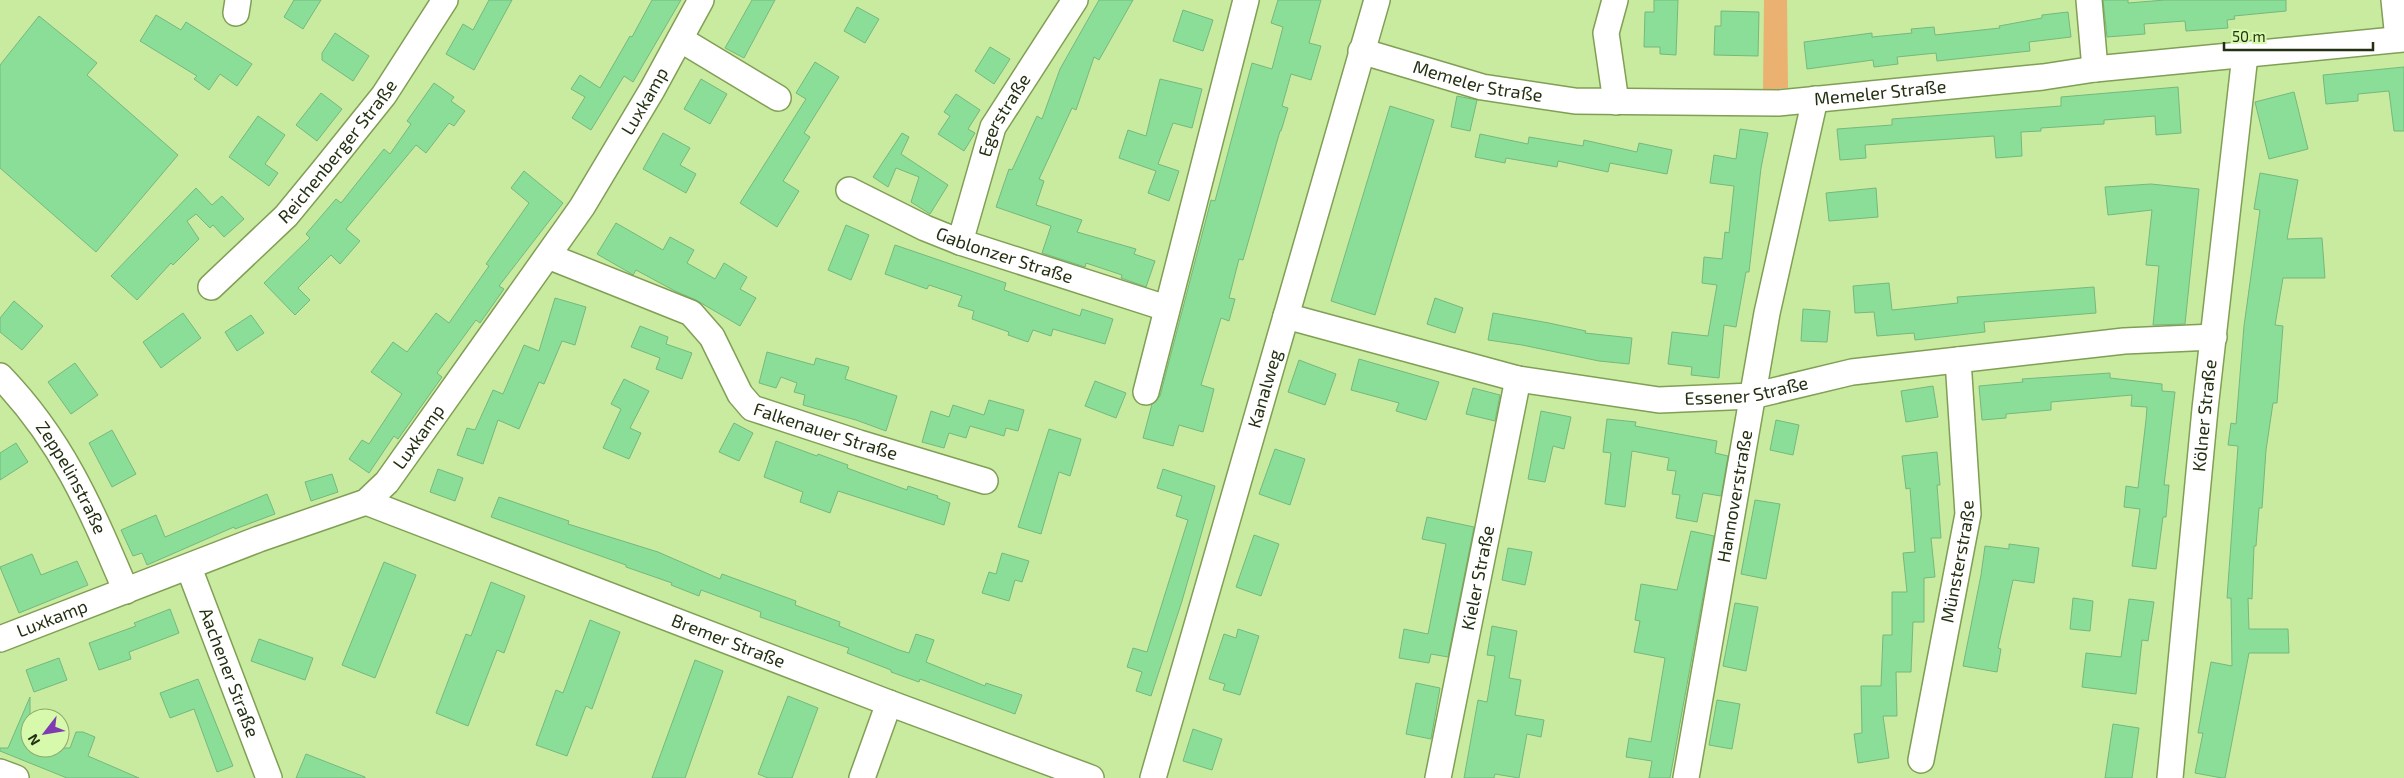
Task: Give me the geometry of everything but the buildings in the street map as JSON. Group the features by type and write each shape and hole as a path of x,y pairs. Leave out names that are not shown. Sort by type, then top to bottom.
{"street":[{"name":"Reichenberger Straße","path":"211,287 286,216 323,171 384,95 445,0"},
{"name":"Luxkamp","path":"0,639 189,568 267,536 366,502 387,482 582,207 652,90 701,0"},
{"name":"Egerstraße","path":"960,242 993,126 1075,0"},
{"path":"1146,392 1246,0"},
{"name":"Kanalweg","path":"1153,778 1377,0"},
{"path":"1615,0 1606,33 1616,102"},
{"path":"2089,0 2095,69"},
{"path":"2394,0 2401,39"},
{"path":"680,39 778,98"},
{"name":"Memeler Straße","path":"1361,51 1482,87 1574,101 1778,103 2043,78 2095,69 2401,39"},
{"name":"Kölner Straße","path":"2170,778 2205,409 2245,55"},
{"name":"Hannoverstraße","path":"1686,778 1752,396 1768,313 1815,99"},
{"name":"Gablonzer Straße","path":"849,190 925,228 960,242 1166,308"},
{"name":"Falkenauer Straße","path":"548,256 691,313 712,337 740,394 752,408 985,481"},
{"name":"Essener Straße","path":"1286,316 1518,379 1659,400 1752,396 1852,372 2124,341 2214,337"},
{"name":"Münsterstraße","path":"1921,760 1968,514 1958,360"},
{"name":"Zeppelinstraße","path":"0,376 26,405 58,448 88,502 126,591"},
{"name":"Kieler Straße","path":"1438,778 1518,379"},
{"name":"Bremer Straße","path":"366,502 889,703 1091,778"},
{"name":"Aachener Straße","path":"189,568 269,778"},
{"path":"862,778 889,703"},
{"path":"0,772 16,778"}],"shaded area":[{"path":"1764,0 1787,0 1788,88 1763,90"}]}
